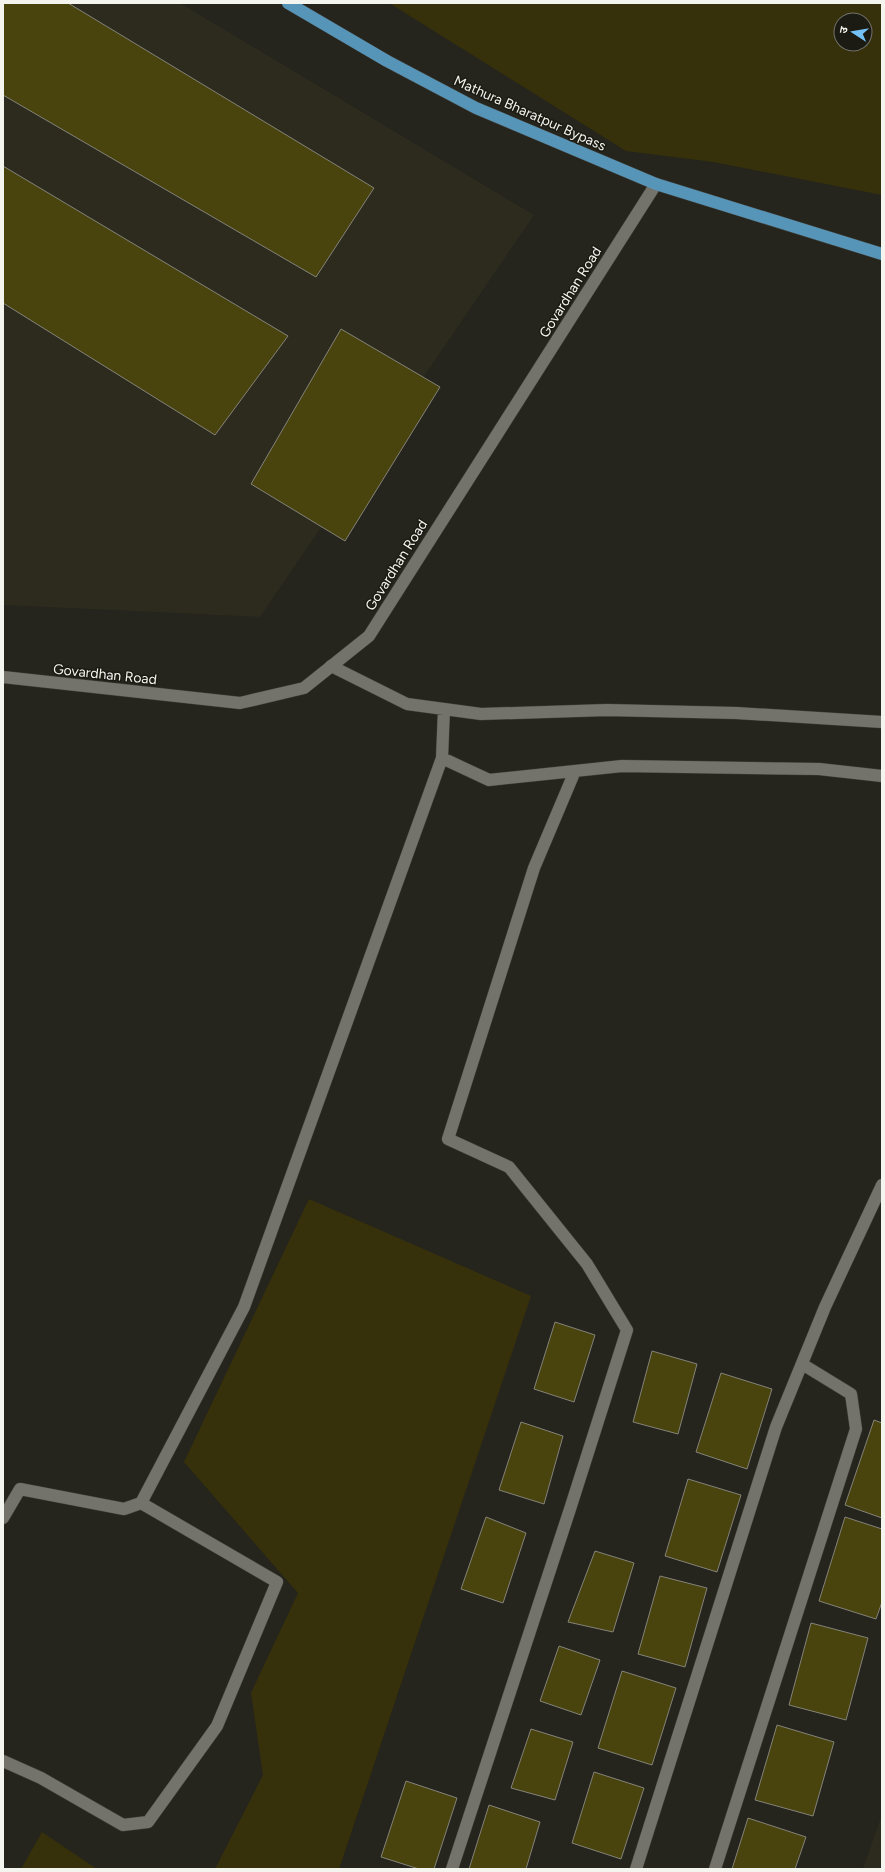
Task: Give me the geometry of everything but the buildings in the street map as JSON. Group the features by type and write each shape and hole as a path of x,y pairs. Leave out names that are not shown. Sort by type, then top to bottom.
{"main road":[{"name":"Mathura Bharatpur Bypass","path":"288,3 387,61 476,108 656,184 882,254"}],"street":[{"name":"Govardhan Road","path":"3,677 240,703 304,688 369,636 656,184"},
{"path":"331,666 407,704 482,714 607,710 736,713 882,722"},
{"path":"3,1518 20,1489 124,1509 141,1503 244,1307 442,758 444,708"},
{"path":"442,758 489,780 622,766 819,769 882,776"},
{"path":"452,1869 572,1506 627,1330 586,1264 509,1167 448,1139 534,868 575,771"},
{"path":"636,1869 776,1427 825,1307 882,1185"},
{"path":"715,1869 856,1429 852,1394 802,1364"},
{"path":"3,1761 41,1778 123,1825 148,1822 216,1726 277,1582 141,1503"}],"shaded area":[{"path":"3,3 180,3 534,215 260,617 3,605"},
{"path":"389,3 882,3 882,195 713,162 626,151"},
{"path":"309,1199 531,1296 339,1869 215,1869 263,1775 251,1693 298,1593 184,1462"},
{"path":"882,1814 882,1869 863,1869"},
{"path":"42,1832 97,1869 21,1869"}]}
